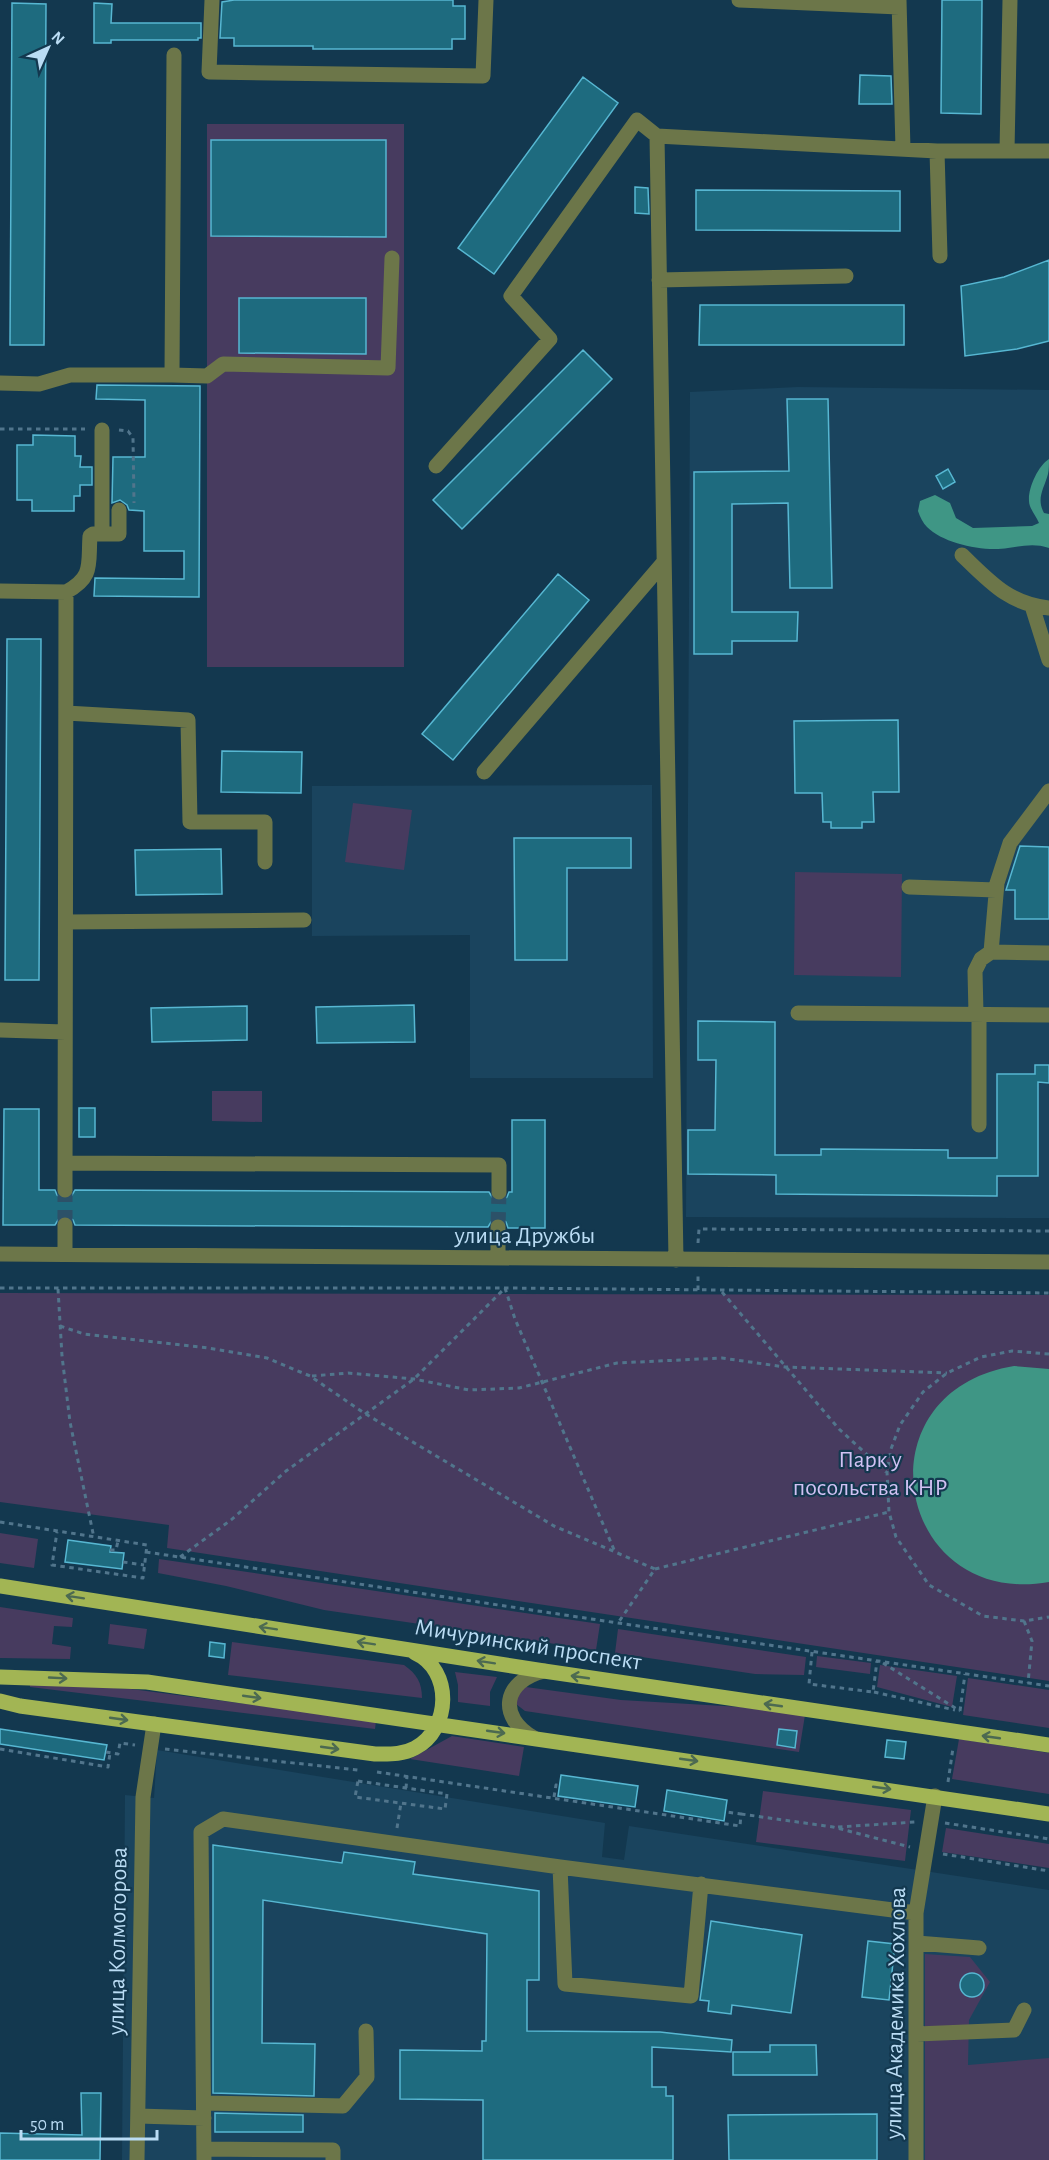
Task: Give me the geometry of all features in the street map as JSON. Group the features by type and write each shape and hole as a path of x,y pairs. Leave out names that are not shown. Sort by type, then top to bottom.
{"main road":[{"name":"Мичуринский проспект","path":"3,1585 543,1671 1049,1745"},
{"path":"0,1703 395,1755 418,1747 427,1740 438,1724 443,1708 441,1684 429,1663 419,1655 406,1650"},
{"path":"0,1677 147,1682 1049,1814"}],"street":[{"path":"212,0 209,72 483,76 486,0"},
{"path":"739,0 899,4 903,149"},
{"path":"1007,151 1010,0"},
{"path":"172,375 174,55"},
{"path":"436,466 550,339 511,296 637,120 657,136 938,151 1049,151"},
{"path":"657,136 676,1260"},
{"path":"938,151 940,256"},
{"path":"0,383 39,384 70,375 207,376 223,364 388,368 392,258"},
{"path":"659,280 846,276"},
{"path":"102,430 102,534"},
{"path":"0,591 66,592 80,583 90,568 90,536 119,534 119,510"},
{"path":"962,555 996,588 1032,606 1049,608"},
{"path":"484,772 664,562"},
{"path":"65,1190 66,592"},
{"path":"1032,606 1049,660"},
{"path":"66,713 188,720 190,822 265,822 265,862"},
{"path":"991,952 996,890 1010,843 1049,791"},
{"path":"909,887 996,890"},
{"path":"66,922 303,920"},
{"path":"979,1125 975,971 981,959 991,952 1049,953"},
{"path":"798,1013 1049,1014"},
{"path":"0,1030 66,1032"},
{"path":"65,1163 498,1166 499,1192"},
{"path":"65,1225 65,1254"},
{"path":"498,1227 498,1258"},
{"name":"улица Дружбы","path":"0,1254 1049,1262"},
{"path":"534,1738 521,1731 515,1723 511,1715 511,1696 521,1680 543,1671"},
{"name":"улица Колмогорова","path":"137,2160 143,1797 154,1724"},
{"name":"улица Академика Хохлова","path":"916,2160 916,1913 935,1796"},
{"path":"333,2160 333,2150 204,2155 201,1832 223,1819 560,1867 916,1913"},
{"path":"560,1867 565,1984 691,1996 701,1884"},
{"path":"917,1943 979,1948"},
{"path":"916,2034 1014,2030 1024,2010"},
{"path":"138,2116 343,2106 367,2077 366,2031"}],"path":[{"path":"0,429 33,429"},
{"path":"698,1290 699,1229 1049,1231"},
{"path":"0,1288 505,1288 722,1292 1049,1293"},
{"path":"180,1557 231,1520 286,1471 414,1379 505,1288"},
{"path":"505,1288 515,1319 615,1552"},
{"path":"58,1289 70,1422 94,1538"},
{"path":"722,1292 839,1429 887,1473"},
{"path":"60,1326 84,1334 208,1348 267,1358 310,1376 364,1413 554,1526 655,1569 889,1512"},
{"path":"1049,1354 1012,1351 981,1357 947,1373 924,1392 900,1425 891,1449 887,1473 889,1512 896,1537 929,1585 983,1616 1024,1622 1049,1617"},
{"path":"310,1376 348,1373 414,1379 469,1390 519,1388 617,1363 722,1358 785,1367 947,1373"},
{"path":"0,1522 147,1545 142,1578 52,1565 57,1532"},
{"path":"110,1550 117,1550 118,1541"},
{"path":"146,1552 1049,1686"},
{"path":"123,1562 144,1565"},
{"path":"618,1623 655,1569"},
{"path":"1024,1622 1032,1641 1028,1683"},
{"path":"812,1652 809,1684 873,1692 960,1711"},
{"path":"873,1692 879,1661"},
{"path":"879,1661 960,1711"},
{"path":"960,1711 965,1674"},
{"path":"0,1749 108,1767 108,1752 118,1754 120,1743 361,1771"},
{"path":"948,1785 953,1748"},
{"path":"373,1772 740,1826 741,1814"},
{"path":"406,1788 407,1776"},
{"path":"357,1781 447,1794 445,1809 401,1803 356,1797 357,1781"},
{"path":"554,1797 556,1785 560,1786"},
{"path":"395,1844 401,1803"},
{"path":"726,1812 833,1827 926,1851 1049,1871"}],"shaded area":[{"path":"798,387 1049,390 1049,1218 686,1217 690,392"},
{"path":"1049,459 1041,503 1044,513 1049,514 1049,548 1033,545 988,549 954,542 934,533 918,511 920,501 935,495 950,503 956,518 973,528 1032,526 1039,523 1029,501 1032,484"},
{"path":"652,785 653,1078 470,1078 470,935 312,936 312,786"},
{"path":"1014,1366 1049,1369 1049,1582 997,1582 957,1563 929,1532 915,1494 915,1453 931,1415 964,1384"},
{"path":"157,1750 605,1823 602,1857 624,1860 629,1826 1049,1890 1049,2160 122,2160 125,1795 154,1798"}],"green space":[{"path":"207,124 404,124 404,667 207,667"},
{"path":"353,803 412,810 404,870 345,862"},
{"path":"795,872 902,874 901,977 794,975"},
{"path":"212,1091 262,1091 262,1122 212,1121"},
{"name":"Парк у посольства КНР","path":"0,1293 1049,1295 1049,1681 167,1548 169,1525 0,1502"},
{"path":"0,1533 38,1539 34,1568 0,1563"},
{"path":"159,1559 600,1624 596,1650 324,1610 226,1586 158,1573"},
{"path":"0,1607 73,1618 72,1627 54,1626 52,1644 71,1647 70,1659 0,1658"},
{"path":"110,1624 147,1629 144,1649 108,1644"},
{"path":"618,1629 806,1657 804,1675 755,1674 615,1653"},
{"path":"232,1642 404,1665 418,1679 422,1698 228,1675"},
{"path":"817,1656 871,1663 870,1674 816,1667"},
{"path":"880,1665 957,1676 952,1707 877,1687"},
{"path":"455,1672 497,1677 490,1692 490,1706 458,1702"},
{"path":"968,1678 1049,1690 1049,1728 963,1715"},
{"path":"30,1683 131,1689 376,1721 375,1729 30,1687"},
{"path":"526,1687 621,1700 741,1707 805,1715 799,1752 525,1711 516,1704 516,1694"},
{"path":"452,1736 524,1747 519,1776 410,1759"},
{"path":"959,1739 1049,1753 1049,1794 952,1779"},
{"path":"763,1791 911,1810 905,1861 756,1842"},
{"path":"946,1828 1049,1844 1049,1868 942,1852"},
{"path":"925,1954 970,1957 990,1982 969,2020 968,2065 1049,2058 1049,2160 925,2160"}],"building":[{"path":"234,0 453,0 453,6 465,6 465,39 452,39 452,49 313,49 313,46 234,46 234,38 220,38 222,2"},
{"path":"942,0 982,0 981,114 941,113"},
{"path":"12,3 46,4 44,345 10,345"},
{"path":"94,3 112,4 111,23 201,23 201,38 198,40 111,40 111,43 94,43"},
{"path":"860,75 891,76 892,104 859,104"},
{"path":"583,77 618,103 494,274 458,248"},
{"path":"211,140 386,140 386,237 211,236"},
{"path":"635,187 648,188 649,214 635,213"},
{"path":"696,190 900,191 900,231 696,230"},
{"path":"1049,260 1049,341 1017,349 965,356 961,286 1004,277"},
{"path":"239,298 366,298 366,354 239,353"},
{"path":"700,305 904,305 904,345 699,345"},
{"path":"583,350 612,379 462,529 433,500"},
{"path":"97,385 200,386 199,597 94,596 95,578 184,579 184,551 144,551 144,511 129,510 127,505 120,500 112,503 113,457 145,457 145,400 96,399"},
{"path":"787,399 828,399 832,588 790,588 788,503 732,504 732,612 798,612 797,641 732,641 732,654 694,654 694,472 789,471"},
{"path":"33,435 75,436 75,456 81,456 80,467 92,467 92,485 80,485 80,496 74,496 74,511 32,511 32,500 17,500 17,445 33,445"},
{"path":"948,469 955,482 943,489 936,476"},
{"path":"558,574 589,600 453,760 422,734"},
{"path":"7,639 41,639 39,980 5,980"},
{"path":"898,720 899,792 873,792 874,822 862,822 862,828 831,828 831,822 823,822 822,793 795,793 794,721"},
{"path":"222,751 302,752 301,793 221,792"},
{"path":"514,838 631,838 631,868 567,868 567,960 515,960"},
{"path":"1020,846 1049,847 1049,919 1015,919 1015,890 1006,890"},
{"path":"221,849 222,894 136,895 135,850"},
{"path":"414,1005 415,1042 317,1043 316,1007"},
{"path":"247,1006 247,1040 152,1042 151,1008"},
{"path":"698,1021 775,1022 775,1155 821,1155 821,1149 948,1150 948,1158 997,1158 997,1074 1035,1074 1035,1065 1049,1065 1049,1083 1038,1082 1038,1176 997,1176 997,1196 776,1194 776,1175 688,1174 688,1130 715,1130 716,1060 698,1060"},
{"path":"79,1108 95,1108 95,1137 79,1137"},
{"path":"4,1109 39,1109 39,1190 55,1190 57,1195 64,1200 70,1198 75,1190 489,1192 494,1200 500,1202 507,1197 509,1192 512,1192 512,1120 545,1120 545,1228 508,1228 506,1222 499,1217 493,1219 488,1227 75,1225 73,1220 66,1215 60,1217 55,1225 3,1225"},
{"path":"68,1540 111,1546 110,1552 124,1553 122,1569 65,1562"},
{"path":"210,1642 225,1644 224,1658 209,1656"},
{"path":"0,1729 107,1745 104,1760 0,1744"},
{"path":"779,1729 797,1731 795,1748 777,1745"},
{"path":"887,1740 906,1742 904,1759 885,1757"},
{"path":"561,1775 638,1786 635,1807 558,1796"},
{"path":"667,1790 727,1800 724,1821 664,1811"},
{"path":"213,1845 342,1863 344,1852 415,1862 413,1874 539,1891 539,1980 527,1980 527,2031 660,2032 732,2040 731,2052 652,2047 652,2087 666,2087 666,2096 673,2096 673,2160 483,2160 483,2100 400,2099 400,2050 482,2051 482,2041 486,2041 487,1934 263,1900 262,2043 315,2044 314,2096 213,2093"},
{"path":"711,1921 802,1935 791,2013 732,2005 731,2014 708,2011 709,2001 700,2000"},
{"path":"868,1941 895,1944 889,2000 862,1997"},
{"path":"972,1973 977,1974 983,1980 983,1990 977,1996 972,1997 967,1996 961,1990 960,1985 961,1980 967,1974"},
{"path":"770,2045 816,2045 817,2075 733,2075 733,2052 770,2052"},
{"path":"81,2093 101,2093 100,2160 0,2160 0,2133 82,2135"},
{"path":"215,2113 303,2115 303,2132 215,2132"},
{"path":"877,2114 877,2160 729,2160 728,2115"}],"tunnel":[{"path":"65,1190 65,1225"},
{"path":"498,1227 499,1192"}]}
